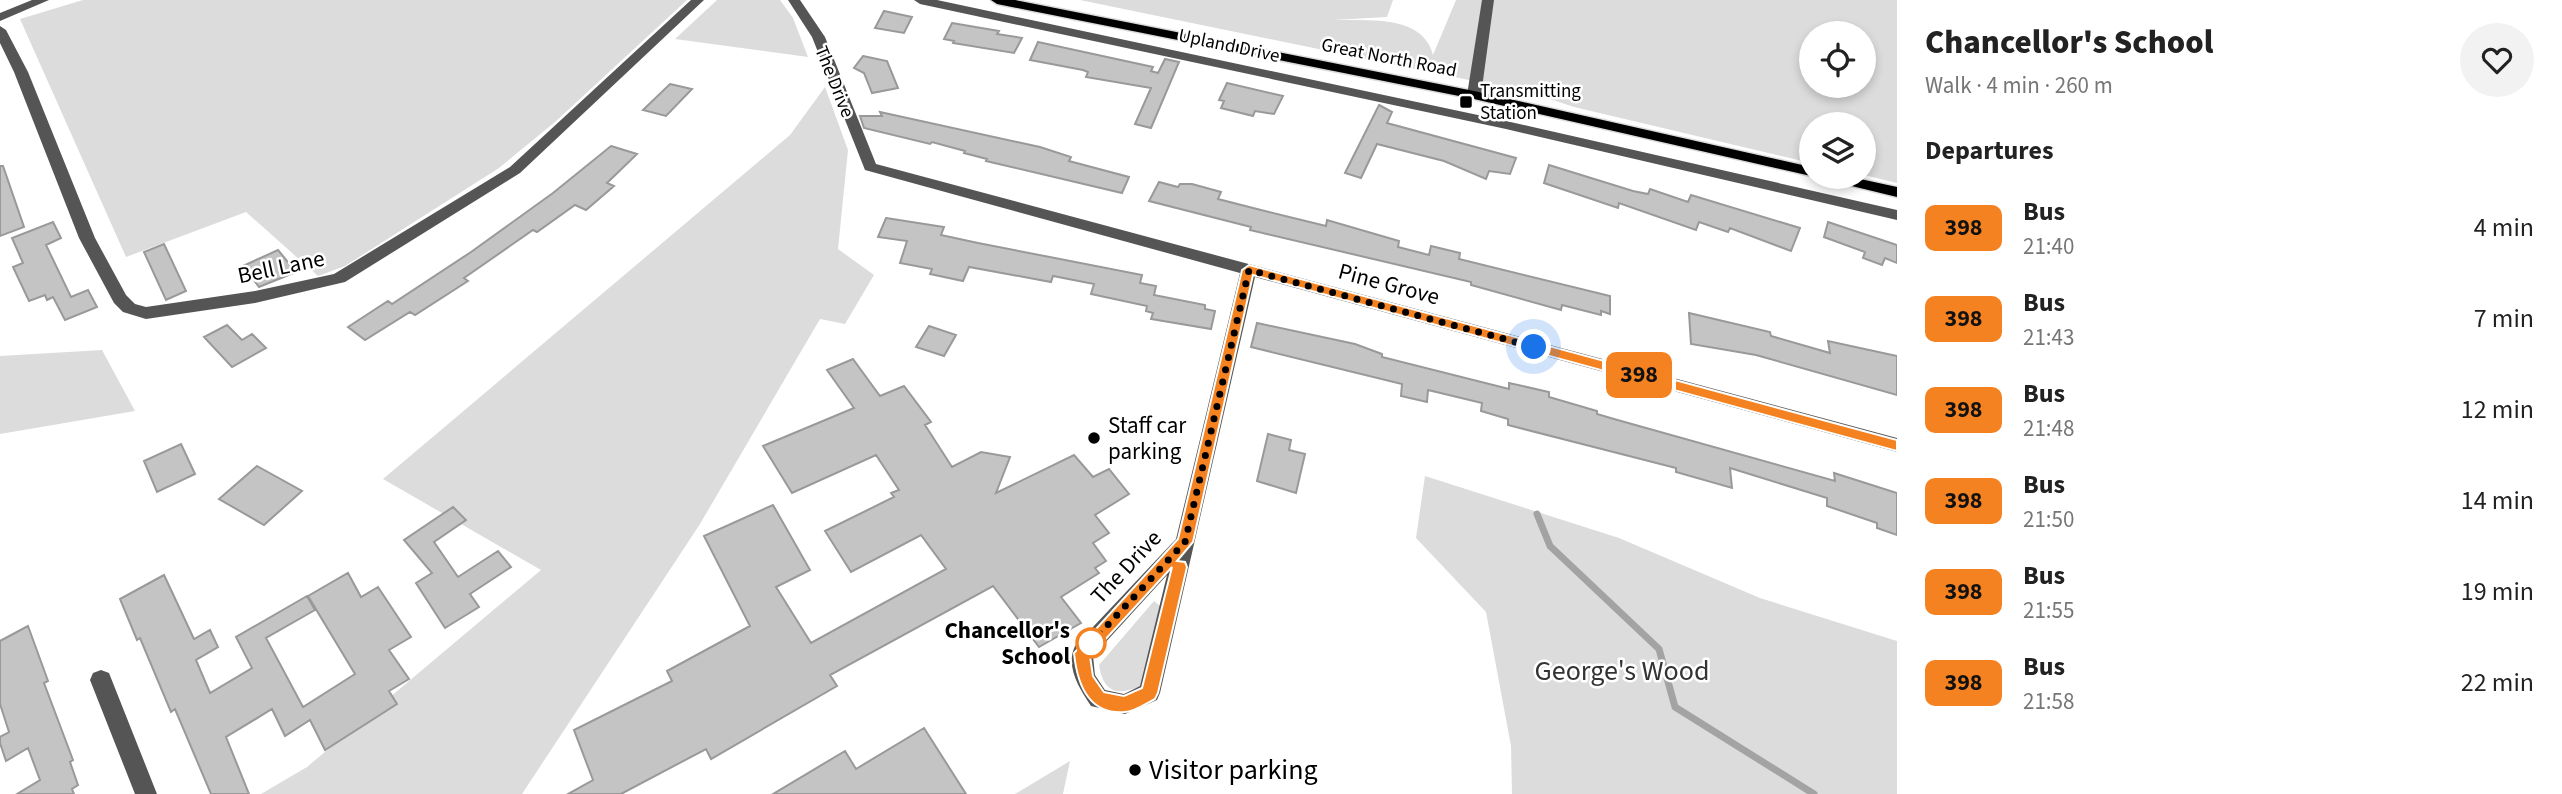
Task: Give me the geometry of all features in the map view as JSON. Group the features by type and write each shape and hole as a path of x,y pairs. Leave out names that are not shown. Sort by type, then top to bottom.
{"main road":[{"name":"Great North Road","path":"997,0 1474,94 1799,169"},
{"path":"1876,187 1897,192"}],"street":[{"path":"0,17 43,0"},
{"name":"Bell Lane","path":"0,30 21,72 87,238 120,299 129,308 146,313 255,297 339,278 515,170 698,0"},
{"name":"The Drive","path":"794,0 804,11 832,72 859,147 870,167"},
{"name":"Upland Drive","path":"920,0 1506,125 1897,215"},
{"path":"1474,94 1488,0"},
{"name":"Pine Grove","path":"870,167 1897,445"},
{"name":"The Drive","path":"1185,542 1082,653 1085,678 1099,699 1125,704 1149,693 1185,542 1249,270"},
{"path":"100,680 146,794"}],"green space":[{"path":"83,0 687,0 555,122 499,168 345,266 318,276 246,212 126,257 20,19"},
{"path":"717,0 780,0 793,18 808,57 675,39"},
{"path":"1080,0 1393,0 1387,17 1334,20 1392,22 1406,26 1418,32 1433,55 1456,0 1897,0 1897,183 1876,178 1876,112 1799,112 1799,160 1574,107 1532,93"},
{"path":"825,87 848,150 838,249 874,275 845,324 820,319 700,524 522,794 261,794 307,767 541,570 383,479 790,135"},
{"path":"102,350 135,411 0,434 0,356"},
{"name":"George's Wood","path":"1425,476 1619,538 1760,598 1897,641 1897,794 1512,794 1511,746 1486,612 1416,538"},
{"path":"1154,601 1163,608 1145,684 1129,690 1115,691 1105,683 1099,665"},
{"path":"1070,761 1063,794 1015,794"}],"building":[{"path":"884,11 912,17 904,33 875,28"},
{"path":"952,23 1022,38 1014,53 953,43 954,41 944,39"},
{"path":"1038,42 1153,67 1151,71 1158,73 1165,59 1179,62 1151,128 1135,124 1151,88 1086,77 1088,72 1083,70 1030,60"},
{"path":"863,56 887,61 898,88 872,93 864,73 854,68"},
{"path":"1227,83 1283,96 1274,114 1255,111 1253,116 1221,108 1224,101 1219,100"},
{"path":"670,84 692,89 666,116 643,110"},
{"path":"1379,105 1392,112 1387,123 1516,158 1510,174 1489,171 1486,179 1444,161 1377,144 1361,178 1345,173"},
{"path":"880,112 1040,147 1071,157 1069,161 1129,177 1122,193 986,161 987,159 964,153 965,151 932,142 930,144 864,128 860,116 882,116"},
{"path":"611,146 637,154 607,183 614,186 586,210 575,205 537,232 533,230 464,278 468,281 415,315 410,312 365,340 348,327 388,301 392,304 471,252 553,193"},
{"path":"1549,165 1633,191 1648,194 1650,189 1688,202 1691,195 1800,228 1791,251 1730,228 1728,232 1699,222 1696,230 1619,203 1618,208 1544,183"},
{"path":"0,166 3,166 24,227 0,236"},
{"path":"1159,182 1178,187 1180,184 1192,184 1221,192 1218,199 1326,226 1327,220 1399,241 1398,247 1429,255 1431,246 1460,253 1459,259 1610,296 1610,314 1601,311 1601,315 1562,305 1561,310 1471,285 1471,282 1250,230 1251,227 1149,201"},
{"path":"886,218 944,227 941,235 1142,275 1140,283 1156,286 1154,295 1205,305 1205,309 1215,311 1211,329 1151,319 1153,313 1146,311 1147,306 1091,294 1094,284 1053,276 1051,282 969,267 963,281 930,274 932,269 900,263 907,241 878,237"},
{"path":"53,222 61,238 46,245 71,297 88,290 97,307 65,320 53,297 47,300 45,295 29,301 13,267 23,263 12,238"},
{"path":"1828,222 1897,245 1897,263 1885,258 1882,265 1863,258 1865,252 1824,237"},
{"path":"164,244 186,291 166,300 144,252"},
{"path":"278,250 296,272 259,287 243,266"},
{"path":"1689,313 1770,332 1771,336 1830,353 1828,341 1897,356 1897,395 1756,355 1691,344"},
{"path":"1257,323 1355,344 1382,354 1382,357 1509,389 1509,383 1549,392 1549,397 1597,411 1597,414 1614,419 1835,481 1834,473 1897,493 1897,535 1877,528 1877,523 1827,506 1827,498 1730,468 1732,488 1676,472 1676,468 1508,425 1508,419 1481,411 1482,403 1428,390 1427,402 1401,396 1402,384 1251,347"},
{"path":"227,325 242,340 252,334 266,348 232,367 204,337"},
{"path":"929,326 956,335 944,356 916,347"},
{"path":"853,359 880,396 904,386 931,422 925,425 952,467 981,452 1010,457 996,493 1074,455 1093,477 1109,469 1129,494 1095,515 1109,533 1093,543 1106,561 1095,568 1099,573 1061,597 1081,623 1039,647 993,586 830,675 837,686 711,759 706,749 621,794 568,794 593,780 574,730 672,681 667,671 750,626 704,536 773,505 810,570 776,587 811,643 946,569 921,535 851,572 825,531 894,497 891,493 899,490 876,455 792,493 763,446 854,408 827,370"},
{"path":"1268,434 1291,440 1289,450 1305,454 1296,493 1257,481"},
{"path":"181,444 195,474 157,492 144,461"},
{"path":"257,466 302,491 264,525 219,499"},
{"path":"453,507 466,520 434,542 458,577 498,551 511,567 470,594 479,607 445,628 416,583 432,573 404,540"},
{"path":"348,573 361,597 378,587 411,637 389,650 409,679 389,691 397,704 325,750 310,720 285,736 272,709 226,737 249,794 211,794 175,709 171,712 140,638 137,640 120,599 164,575 194,639 210,630 218,647 196,660 210,693 252,668 236,637 307,596 315,610 266,638 303,707 355,674 308,596"},
{"path":"28,626 48,681 44,683 73,760 70,762 78,785 72,789 74,794 17,794 40,780 28,748 6,761 0,743 0,737 9,732 0,704 0,641"},
{"path":"924,728 966,794 773,794 845,751 856,769"}],"waterway":[{"path":"1537,514 1550,546 1659,649 1675,707 1814,794"}],"bus line":[{"name":"398","path":"1179,567 1149,693 1125,704 1099,699 1085,678 1082,653 1185,542 1249,270 1854,431 1897,445"}],"place":[{"name":"Transmitting Station","path":"1466,102"},
{"name":"Staff car parking","path":"1094,438"},
{"name":"Chancellor's School","path":"1091,643"},
{"name":"Visitor parking","path":"1135,770"}],"route":[{"path":"1091,643 1185,542 1249,270 1534,347"}]}
